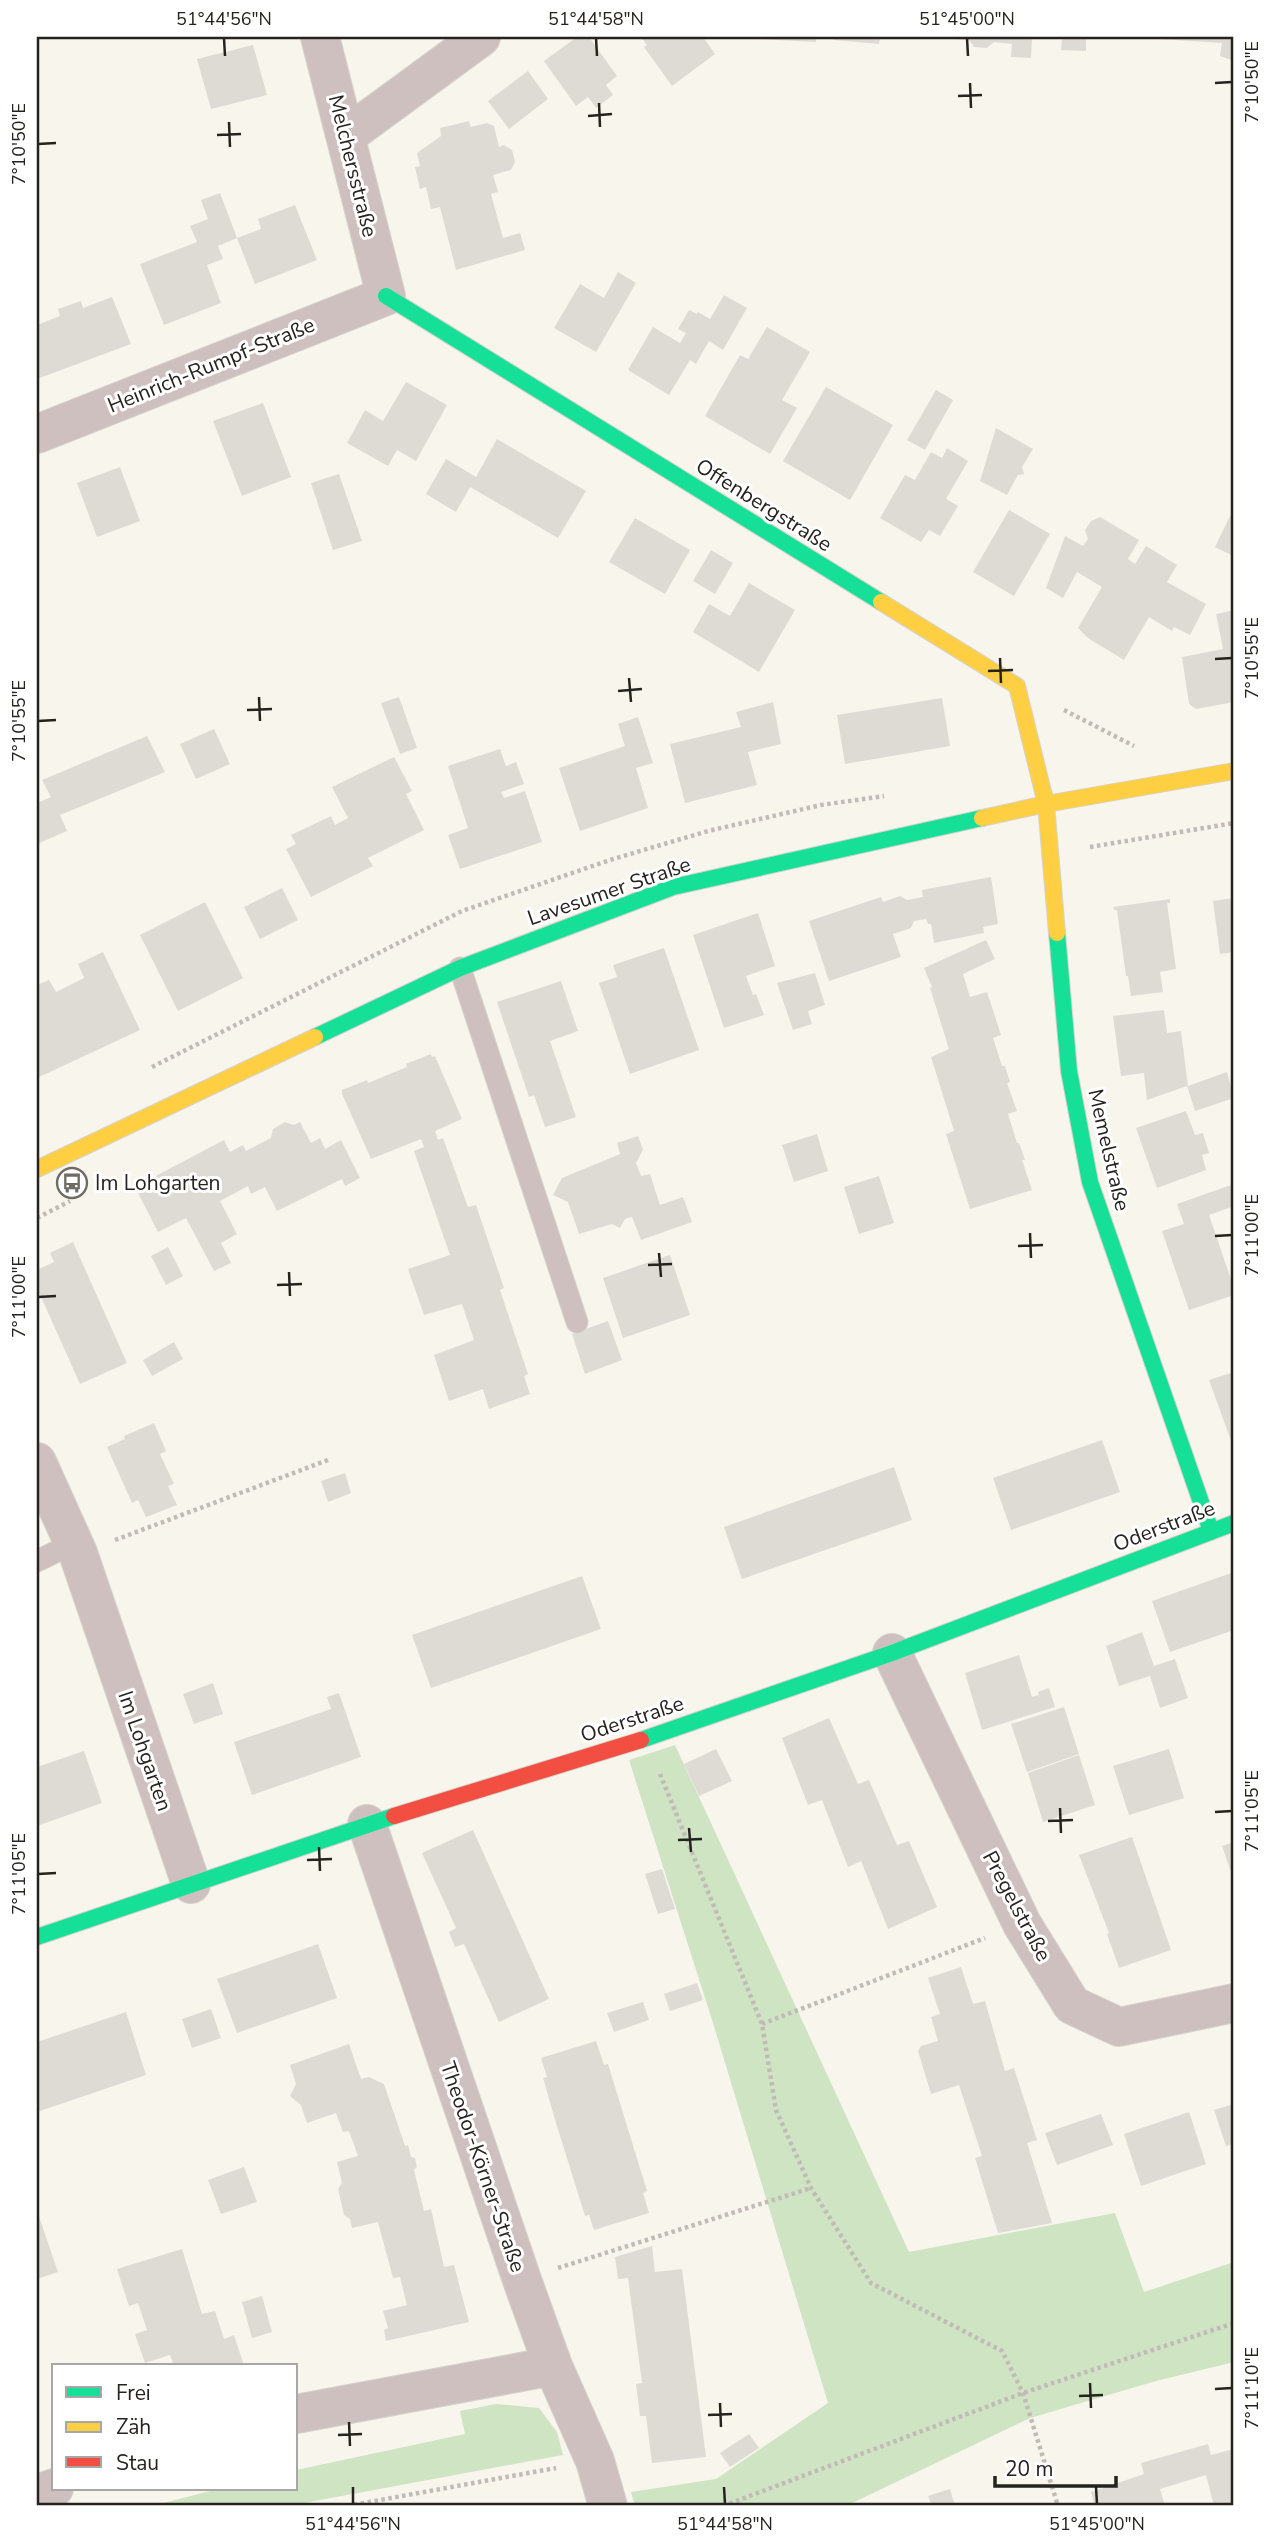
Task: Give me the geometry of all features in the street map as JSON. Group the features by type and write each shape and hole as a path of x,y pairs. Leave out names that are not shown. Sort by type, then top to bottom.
{"street":[{"name":"Melchersstraße","path":"320,37 386,296"},
{"path":"346,136 481,37"},
{"name":"Heinrich-Rumpf-Straße","path":"37,434 386,296"},
{"name":"Offenbergstraße","path":"386,296 1017,686"},
{"path":"1017,686 1046,804"},
{"name":"Lavesumer Straße","path":"37,1169 460,968 673,887 1046,804 1234,771"},
{"name":"Memelstraße","path":"1046,804 1069,1071 1090,1182 1211,1531"},
{"name":"Im Lohgarten","path":"37,1462 76,1548 191,1884"},
{"name":"Oderstraße","path":"37,1937 367,1824 646,1738 892,1653 1234,1522"},
{"name":"Pregelstraße","path":"892,1653 1022,1924 1072,2005 1119,2027 1234,2003"},
{"name":"Theodor-Körner-Straße","path":"367,1824 522,2280 553,2366 595,2461 608,2506"},
{"path":"298,2414 553,2366"}],"lane":[{"path":"460,968 577,1322"},
{"path":"37,1561 76,1548"}],"path":[{"path":"1017,686 1140,749"},
{"path":"1050,851 1115,844 1234,823"},
{"path":"37,1218 72,1200"},
{"path":"76,1548 328,1460"},
{"path":"646,1738 762,2024 776,2110 811,2188 871,2283 1002,2351 1023,2393 1058,2506"},
{"path":"762,2024 1022,1924"},
{"path":"522,2280 811,2188"},
{"path":"723,2506 1023,2393 1234,2323"},
{"path":"347,2506 595,2461"}],"green space":[{"path":"675,1745 909,2252 1115,2213 1144,2292 1234,2262 1234,2362 1156,2381 1030,2418 846,2506 635,2506 631,2492 716,2479 828,2403 713,2023 629,1760"},
{"path":"496,2404 539,2408 557,2432 563,2455 288,2506 152,2506 214,2490 298,2490 298,2470 465,2434 460,2411"}],"building":[{"path":"577,37 589,37 617,76 606,85 613,95 596,108 588,97 576,106 544,61"},
{"path":"641,37 703,37 715,54 672,86 644,47 647,45"},
{"path":"816,37 816,42 756,39"},
{"path":"834,37 880,37 879,44 834,40"},
{"path":"950,37 1032,37 1031,58 1011,57 1012,44 994,42 987,48 974,47 969,40"},
{"path":"1062,37 1086,37 1086,51 1061,50"},
{"path":"1159,37 1234,37 1234,61 1220,56 1222,43"},
{"path":"253,45 267,95 211,109 197,59"},
{"path":"528,71 548,99 509,129 488,101"},
{"path":"469,121 471,127 487,123 494,126 499,147 504,145 512,150 515,162 511,170 493,175 498,192 491,194 503,238 520,233 525,250 456,270 440,207 431,209 426,187 420,189 415,167 420,166 417,153 441,136 440,128"},
{"path":"220,193 237,238 218,246 223,259 207,265 221,303 164,325 140,264 197,242 190,226 208,219 201,200"},
{"path":"295,205 317,260 255,284 237,238 261,229 258,219"},
{"path":"618,272 636,283 596,352 554,328 580,284 604,298"},
{"path":"724,295 747,308 723,350 709,341 696,364 690,360 669,395 628,370 653,327 680,343 686,333 678,329 689,310 710,319"},
{"path":"112,297 131,344 37,379 37,325 60,316 58,309 81,301 83,308"},
{"path":"767,327 810,352 782,400 797,408 770,454 705,416 740,355 748,359"},
{"path":"406,382 447,405 416,461 397,450 388,466 347,443 365,410 383,421"},
{"path":"826,387 893,425 850,500 783,461"},
{"path":"936,390 953,400 925,450 907,440"},
{"path":"263,403 291,477 242,496 213,421"},
{"path":"996,428 1033,449 1022,467 1024,474 1018,475 1007,495 980,481"},
{"path":"497,439 586,491 558,538 470,487 456,512 426,494 446,459 476,477"},
{"path":"947,448 968,461 946,499 958,506 940,536 929,530 921,542 880,518 905,475 915,480 931,452 942,458"},
{"path":"120,467 140,521 97,537 77,483"},
{"path":"339,474 362,541 333,550 311,483"},
{"path":"1009,510 1050,534 1014,596 973,572"},
{"path":"1230,516 1234,518 1234,549 1231,555 1215,547"},
{"path":"1100,517 1139,540 1128,559 1135,564 1146,546 1177,565 1167,582 1206,604 1190,635 1174,627 1172,631 1149,617 1124,660 1088,638 1078,628 1102,587 1077,572 1063,598 1046,588 1065,536 1083,546 1088,539 1085,530 1091,521"},
{"path":"635,518 690,550 665,594 609,562"},
{"path":"711,550 733,563 715,594 693,581"},
{"path":"749,583 795,610 759,672 693,632 709,604 730,616"},
{"path":"1234,610 1234,702 1196,709 1189,704 1182,657 1223,649 1216,614"},
{"path":"399,697 417,748 400,754 381,703"},
{"path":"942,698 950,746 845,764 837,715"},
{"path":"773,702 781,744 748,752 757,785 685,803 670,744 741,727 736,712"},
{"path":"638,717 653,763 636,768 648,808 580,831 559,768 625,746 618,724"},
{"path":"214,729 230,764 196,779 180,744"},
{"path":"147,736 165,772 60,815 67,831 37,844 37,803 51,797 42,780"},
{"path":"500,749 506,766 516,762 524,784 501,792 504,798 525,791 542,842 460,869 448,835 468,828 448,766"},
{"path":"394,757 412,791 406,794 424,830 368,858 373,866 311,897 286,849 296,844 291,835 331,816 335,825 348,818 332,787"},
{"path":"991,877 998,924 983,927 984,933 934,943 931,924 928,924 926,919 914,921 911,928 893,934 901,957 829,981 809,921 881,897 883,902 900,896 907,900 923,897 922,890"},
{"path":"282,888 298,920 260,939 244,907"},
{"path":"1234,898 1234,952 1220,954 1213,901"},
{"path":"1170,899 1170,903 1167,903 1176,969 1160,972 1163,992 1131,996 1117,910 1113,907"},
{"path":"205,902 243,978 178,1011 140,935"},
{"path":"758,913 775,966 746,976 764,1015 724,1028 693,935"},
{"path":"986,940 995,959 963,974 970,997 987,992 1001,1035 993,1038 1002,1066 1005,1066 1010,1082 1007,1083 1017,1111 1008,1114 1025,1160 1022,1160 1032,1190 970,1209 946,1134 954,1131 931,1057 949,1049 924,968"},
{"path":"664,948 699,1050 630,1074 599,983 617,977 613,965"},
{"path":"103,952 140,1030 37,1078 37,985 49,980 56,992 84,978 78,964"},
{"path":"815,973 825,1005 808,1011 812,1024 793,1030 777,983"},
{"path":"561,981 578,1031 550,1041 576,1117 545,1127 534,1095 529,1097 497,1002"},
{"path":"1164,1010 1167,1033 1181,1031 1188,1086 1227,1072 1234,1098 1195,1111 1187,1086 1147,1100 1144,1073 1121,1076 1113,1016"},
{"path":"431,1054 432,1057 435,1056 462,1119 435,1131 438,1140 443,1138 468,1207 476,1205 504,1288 500,1290 528,1374 524,1376 530,1394 489,1409 483,1389 449,1401 434,1355 474,1340 462,1304 424,1315 408,1269 450,1255 414,1151 424,1147 421,1139 371,1159 342,1094 342,1090 367,1080 368,1083"},
{"path":"1186,1111 1195,1135 1203,1133 1209,1153 1202,1155 1206,1170 1157,1188 1136,1128"},
{"path":"285,1122 294,1125 300,1122 311,1143 320,1138 325,1149 341,1140 360,1178 345,1186 342,1179 277,1211 265,1187 251,1194 248,1186 220,1201 237,1234 221,1243 231,1263 214,1271 186,1218 158,1232 135,1187 224,1140 230,1152 243,1145 246,1151 271,1138 273,1129"},
{"path":"817,1134 828,1171 794,1182 782,1145"},
{"path":"638,1136 643,1150 636,1163 641,1176 650,1174 660,1205 683,1197 692,1222 641,1240 632,1217 625,1219 620,1228 612,1224 579,1234 568,1202 553,1195 562,1178 620,1154 617,1143"},
{"path":"879,1176 894,1223 859,1234 844,1187"},
{"path":"1234,1184 1234,1206 1209,1215 1234,1295 1189,1310 1162,1231 1184,1224 1177,1204"},
{"path":"73,1242 127,1363 80,1384 37,1288 37,1270 54,1262 50,1253"},
{"path":"168,1247 183,1276 166,1285 151,1256"},
{"path":"670,1255 690,1315 623,1338 603,1278"},
{"path":"608,1321 622,1360 585,1374 572,1334"},
{"path":"174,1342 183,1359 152,1376 143,1360"},
{"path":"1234,1372 1234,1449 1209,1380"},
{"path":"154,1423 166,1451 160,1454 174,1484 168,1486 177,1505 146,1517 138,1500 132,1503 107,1447"},
{"path":"1102,1440 1120,1492 1011,1530 993,1478"},
{"path":"894,1467 912,1520 742,1579 724,1527"},
{"path":"345,1473 351,1493 328,1502 321,1481"},
{"path":"1234,1572 1234,1630 1170,1652 1152,1601"},
{"path":"582,1576 601,1629 431,1688 412,1635"},
{"path":"1142,1632 1154,1666 1175,1659 1188,1698 1160,1708 1150,1676 1119,1686 1106,1646"},
{"path":"1019,1655 1032,1697 1049,1688 1055,1707 982,1730 965,1673"},
{"path":"213,1683 223,1714 194,1724 183,1694"},
{"path":"339,1693 361,1757 252,1795 234,1742 331,1709 327,1697"},
{"path":"1064,1707 1079,1754 1027,1772 1011,1724"},
{"path":"829,1718 858,1784 869,1780 897,1845 909,1841 937,1907 888,1929 861,1861 848,1867 822,1800 808,1805 782,1738"},
{"path":"716,1749 732,1781 699,1796 684,1764"},
{"path":"1169,1749 1184,1798 1129,1815 1113,1766"},
{"path":"84,1751 102,1803 37,1826 37,1767"},
{"path":"1079,1755 1095,1805 1043,1822 1028,1773"},
{"path":"473,1830 549,1999 499,2022 464,1944 455,1947 449,1932 456,1928 422,1853"},
{"path":"1132,1837 1171,1950 1119,1968 1107,1934 1109,1933 1079,1855"},
{"path":"1234,1842 1234,1881 1222,1846"},
{"path":"662,1869 675,1909 658,1914 645,1874"},
{"path":"318,1944 337,1998 237,2033 217,1979"},
{"path":"961,1967 973,2004 985,2001 1005,2071 1014,2068 1037,2140 1027,2143 1052,2223 998,2233 975,2158 982,2156 959,2085 931,2094 918,2051 921,2046 938,2041 931,2017 940,2014 928,1978"},
{"path":"697,1983 703,2000 670,2011 664,1994"},
{"path":"643,2002 649,2020 614,2032 607,2013"},
{"path":"211,2009 221,2038 192,2048 182,2019"},
{"path":"126,2012 146,2075 37,2112 37,2042"},
{"path":"596,2041 604,2065 608,2064 647,2191 643,2193 649,2213 594,2230 589,2215 585,2216 556,2123 543,2078 547,2077 541,2058"},
{"path":"349,2044 361,2079 369,2077 384,2084 405,2146 408,2145 411,2157 415,2158 417,2167 414,2170 424,2211 431,2209 444,2267 454,2265 469,2322 386,2341 384,2330 388,2328 383,2311 407,2305 400,2277 393,2278 378,2222 352,2228 350,2219 344,2215 338,2189 342,2183 337,2162 358,2156 349,2131 343,2132 336,2113 307,2123 301,2105 290,2096 296,2084 290,2065"},
{"path":"1234,2104 1234,2144 1226,2146 1214,2110"},
{"path":"1189,2112 1206,2164 1141,2186 1124,2134"},
{"path":"1101,2114 1113,2145 1057,2165 1045,2133"},
{"path":"244,2167 257,2202 221,2214 208,2180"},
{"path":"37,2211 58,2272 37,2279"},
{"path":"652,2246 655,2272 682,2269 706,2457 652,2463 646,2416 640,2416 636,2384 642,2383 628,2278 618,2279 615,2257"},
{"path":"182,2249 202,2314 215,2311 224,2339 234,2335 243,2364 173,2364 170,2355 145,2363 135,2334 147,2330 138,2303 129,2306 117,2269"},
{"path":"262,2296 272,2332 252,2338 242,2302"},
{"path":"749,2434 759,2448 730,2467 720,2453"},
{"path":"1208,2444 1211,2455 1234,2449 1234,2506 1214,2506 1206,2475 1160,2489 1165,2506 1095,2506 1091,2492 1144,2474 1141,2463"},
{"path":"950,2489 955,2506 932,2506 928,2496"}],"traffic: fast":[{"path":"386,296 881,602"},
{"path":"315,1037 460,968 673,887 982,818"},
{"path":"1057,933 1069,1071 1090,1182 1211,1531"},
{"path":"641,1740 892,1653 1234,1523"},
{"path":"37,1937 394,1816"}],"traffic: slow":[{"path":"881,602 1017,686 1046,804 1057,933"},
{"path":"982,818 1234,771"},
{"path":"37,1169 315,1037"}],"traffic: jam":[{"path":"394,1816 641,1740"}],"place":[{"name":"Im Lohgarten","path":"72,1183"}]}
